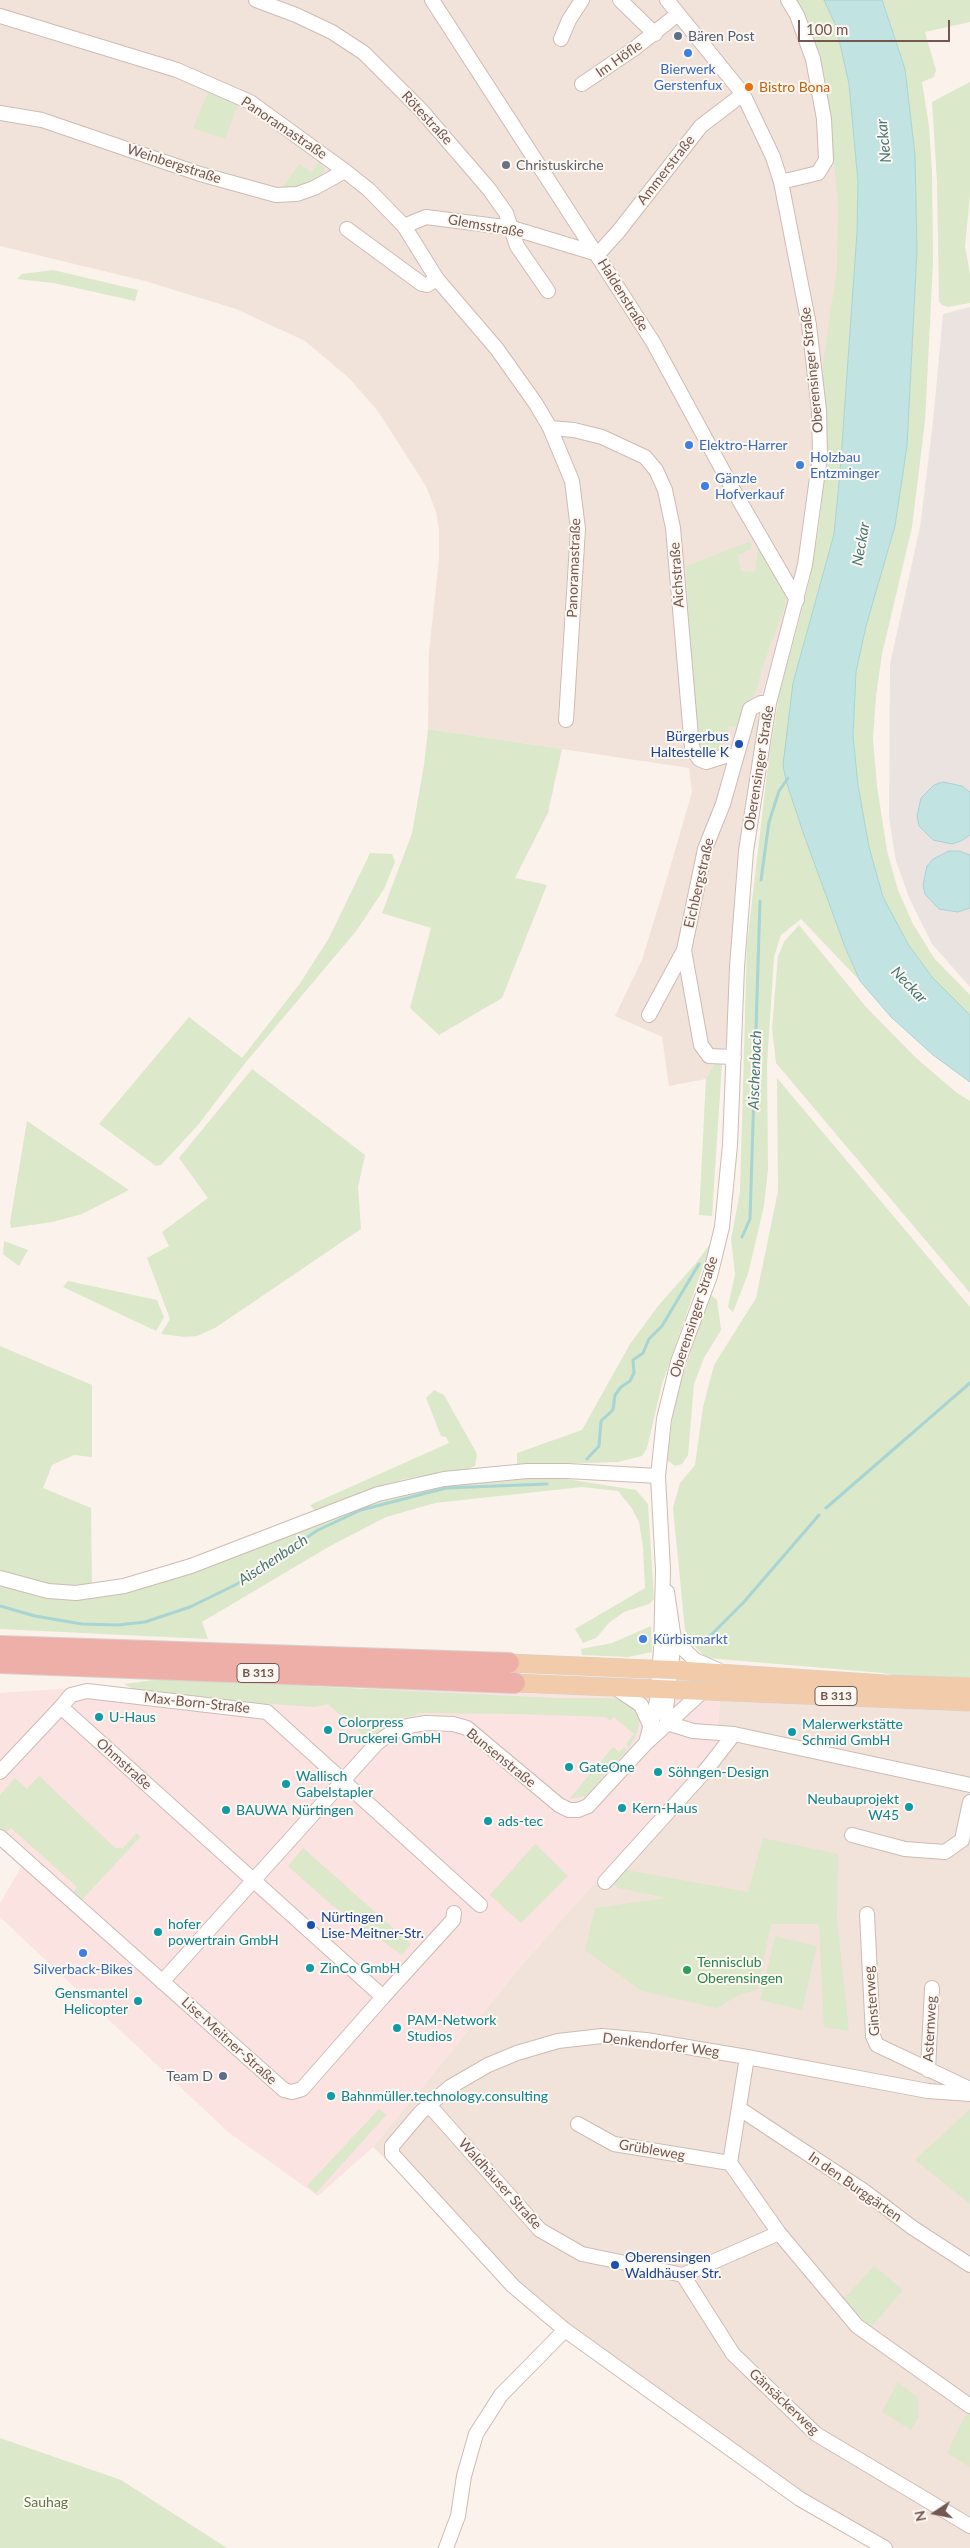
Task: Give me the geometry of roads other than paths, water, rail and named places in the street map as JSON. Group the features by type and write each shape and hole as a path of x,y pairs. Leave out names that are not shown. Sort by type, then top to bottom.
{"highway":[{"name":"B 313","path":"0,1646 510,1663"},
{"name":"B 313","path":"0,1663 515,1683"}],"main road":[{"name":"B 313","path":"510,1663 666,1670 885,1684 970,1686"},
{"name":"B 313","path":"515,1683 970,1702"}],"street":[{"name":"Rötestraße","path":"256,0 316,24 364,53 462,156 500,205 512,228 517,246 548,291"},
{"name":"Haldenstraße","path":"432,0 598,254 653,342 734,493 797,600"},
{"path":"561,40 569,20 582,0"},
{"name":"Im Höfle","path":"620,0 655,34"},
{"name":"Oberensinger Straße","path":"666,1670 658,1476 664,1418 671,1389 710,1276 722,1227 727,1192 742,887 769,703 805,566 817,492 820,456 819,410 808,325 781,182 765,136 743,94 667,0"},
{"path":"781,182 818,173 826,160 821,100 813,59 797,15 788,0"},
{"name":"Im Höfle","path":"582,84 655,34 678,14"},
{"name":"Panoramastraße","path":"0,16 177,70 250,102 345,170 375,196 404,226 438,279 505,360 550,428 572,481 578,529 566,720"},
{"name":"Ammerstraße","path":"598,254 636,210 701,126 743,94"},
{"name":"Weinbergstraße","path":"0,113 42,120 200,174 276,195 296,194 314,188 345,170"},
{"name":"Glemsstraße","path":"404,226 426,217 512,228 598,254"},
{"path":"347,230 422,284 427,285 438,279"},
{"name":"Aichstraße","path":"550,428 574,430 602,437 645,457 656,470 665,490 673,528 692,748 699,759 706,762 725,756 736,756"},
{"name":"Eichbergstraße","path":"734,1057 709,1056 701,1044 684,950 705,849 723,804 750,709 761,703 769,703"},
{"path":"649,1015 684,950"},
{"path":"0,1578 48,1591 76,1594 108,1589 191,1566 378,1494 444,1479 527,1471 567,1471 658,1476"},
{"name":"Oberensinger Straße","path":"663,1570 674,1640 666,1670"},
{"path":"674,1640 695,1660 728,1674"},
{"path":"666,1670 664,1690 667,1723 693,1731 734,1734 970,1785"},
{"path":"614,1687 641,1705 650,1725"},
{"name":"Bunsenstraße","path":"646,1742 650,1725 664,1690"},
{"name":"Max-Born-Straße","path":"61,1707 71,1695 87,1691 258,1710 277,1719 480,1905"},
{"name":"Bunsenstraße","path":"162,1982 377,1743 391,1733 426,1723 453,1724 467,1728 478,1735 559,1805 569,1810 578,1810 588,1806 596,1799 646,1742 702,1691"},
{"path":"0,1772 61,1707"},
{"name":"Ohmstraße","path":"61,1707 254,1881"},
{"path":"605,1882 706,1770 734,1734"},
{"path":"852,1835 905,1849 945,1852 962,1840 970,1802"},
{"path":"0,1837 162,1982"},
{"path":"254,1881 384,1998"},
{"name":"Lise-Meitner-Straße","path":"162,1982 279,2086 292,2092 302,2089 453,1920 454,1913"},
{"name":"Ginsterweg","path":"867,1914 873,2036 876,2045 970,2089"},
{"name":"Asternweg","path":"928,2070 932,1988"},
{"name":"Denkendorfer Weg","path":"565,2330 513,2286 392,2154 392,2146 429,2105 450,2087 488,2065 516,2052 558,2042 602,2036 646,2040 747,2056 928,2091 970,2094"},
{"path":"747,2056 730,2163 778,2234 857,2326 970,2406"},
{"name":"Waldhäuser Straße","path":"429,2105 540,2230 582,2254 683,2275"},
{"name":"In den Burggärten","path":"740,2109 864,2191 913,2228 970,2266"},
{"name":"Grübleweg","path":"578,2124 614,2144 730,2163"},
{"path":"683,2275 778,2234"},
{"name":"Gänsäckerweg","path":"683,2275 732,2354 816,2434 970,2526"},
{"path":"446,2548 458,2516 464,2476 476,2434 501,2395 565,2330 800,2499 885,2548"}],"water":[{"name":"Neckar","path":"824,0 882,0 905,69 915,155 917,251 907,446 895,526 866,626 856,672 853,736 858,785 869,847 883,897 908,944 932,977 970,1015 970,1082 933,1055 891,1017 860,981 845,947 804,835 786,781 783,765 793,683 834,534 857,232 858,182 849,84 836,26"},
{"path":"943,782 962,786 970,792 970,835 952,844 933,840 919,826 917,816 921,798 934,785"},
{"path":"949,851 959,851 970,855 970,908 958,912 939,909 925,894 923,885 927,866 933,859"}],"waterway":[{"name":"Aischenbach","path":"761,880 769,822 779,791 788,778"},
{"name":"Aischenbach","path":"742,1237 750,1219 760,901"},
{"name":"Aischenbach","path":"587,1459 599,1446 601,1421 613,1410 615,1395 621,1387 630,1381 634,1373 633,1360 643,1353 649,1339 662,1326 699,1264"},
{"path":"826,1508 970,1383"},
{"name":"Aischenbach","path":"0,1606 35,1616 82,1624 118,1625 145,1622 190,1607 237,1584 318,1530 361,1510 446,1488 547,1484"},
{"path":"708,1638 743,1603 819,1515"}],"place":[{"name":"Bären Post","path":"678,36"},
{"name":"Bierwerk Gerstenfux","path":"688,53"},
{"name":"Bistro Bona","path":"749,87"},
{"name":"Christuskirche","path":"506,165"},
{"name":"Elektro-Harrer","path":"689,445"},
{"name":"Holzbau Entzminger","path":"800,465"},
{"name":"Gänzle Hofverkauf","path":"705,486"},
{"name":"Bürgerbus Haltestelle K","path":"739,744"},
{"name":"Kürbismarkt","path":"643,1639"},
{"name":"U-Haus","path":"99,1717"},
{"name":"Colorpress Druckerei GmbH","path":"328,1730"},
{"name":"Malerwerkstätte Schmid GmbH","path":"792,1732"},
{"name":"GateOne","path":"569,1767"},
{"name":"Söhngen-Design","path":"658,1772"},
{"name":"Wallisch Gabelstapler","path":"286,1784"},
{"name":"Neubauprojekt W45","path":"909,1807"},
{"name":"Kern-Haus","path":"622,1808"},
{"name":"BAUWA Nürtingen","path":"226,1810"},
{"name":"ads-tec","path":"488,1821"},
{"name":"Nürtingen Lise-Meitner-Str.","path":"311,1925"},
{"name":"hofer powertrain GmbH","path":"158,1932"},
{"name":"Silverback-Bikes","path":"83,1953"},
{"name":"ZinCo GmbH","path":"310,1968"},
{"name":"Tennisclub Oberensingen","path":"687,1970"},
{"name":"Gensmantel Helicopter","path":"138,2001"},
{"name":"PAM-Network Studios","path":"397,2028"},
{"name":"Team D","path":"223,2076"},
{"name":"Bahnmüller.technology.consulting","path":"331,2096"},
{"name":"Oberensingen Waldhäuser Str.","path":"615,2265"}],"park label":[{"name":"Sauhag","path":"46,2502"}]}
